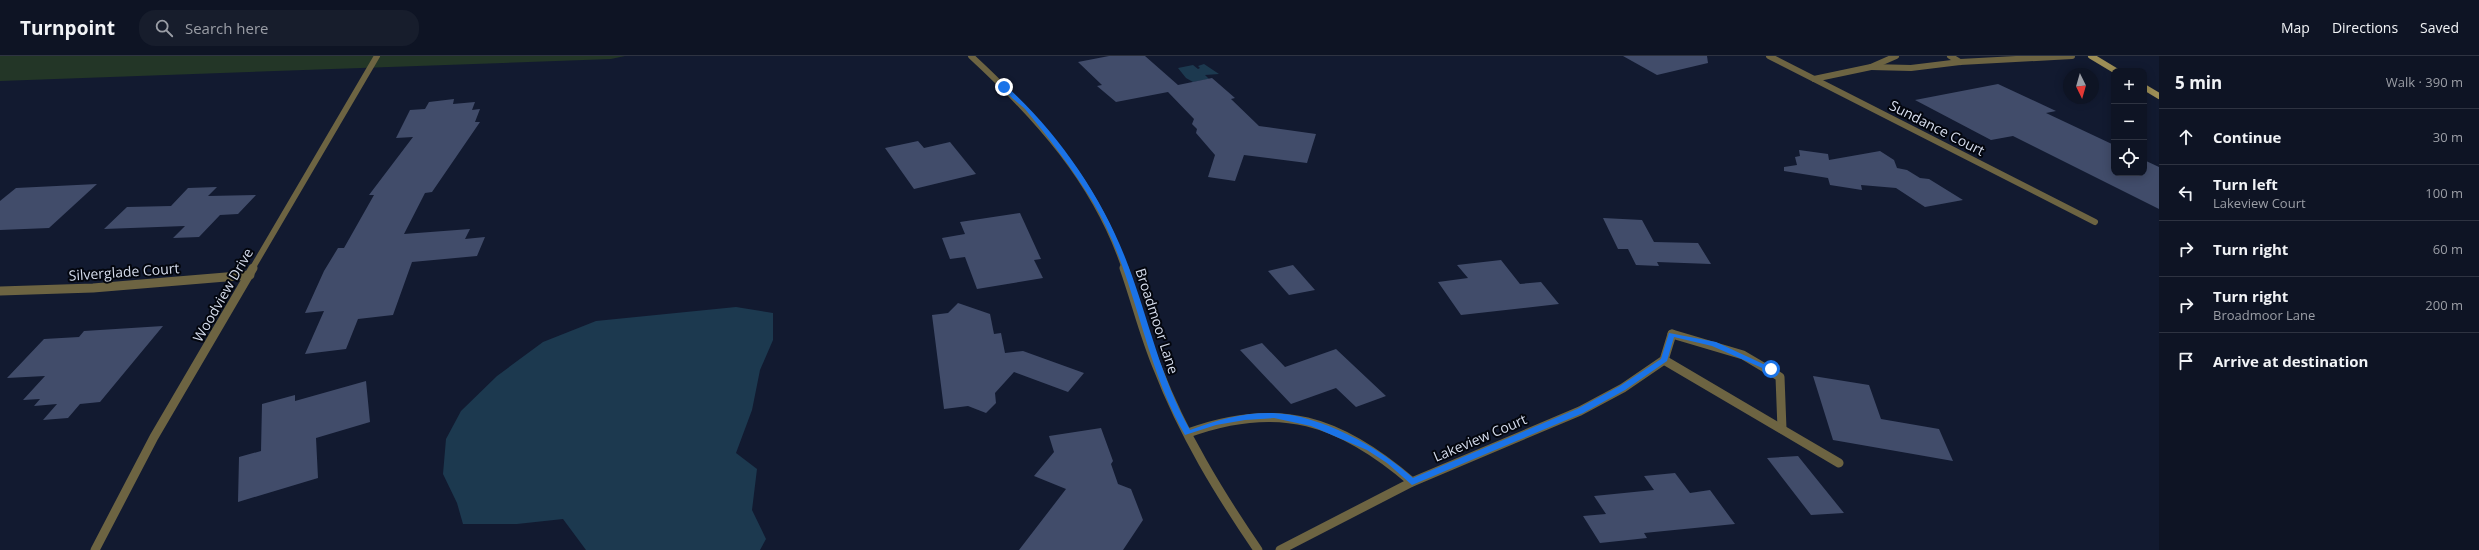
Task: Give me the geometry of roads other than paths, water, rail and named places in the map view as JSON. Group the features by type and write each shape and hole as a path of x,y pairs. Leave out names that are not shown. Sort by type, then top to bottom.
{"main road":[{"path":"2091,56 2111,68"},
{"path":"2147,89 2159,96"}],"street":[{"name":"Woodview Drive","path":"95,550 154,436 250,275 377,56"},
{"name":"Broadmoor Lane","path":"971,56 1030,112 1060,148 1095,201 1125,264 1157,366 1173,407 1227,506 1258,550"},
{"name":"Sundance Court","path":"1769,56 2095,222"},
{"path":"1814,79 1871,67 1896,56"},
{"path":"1950,56 1960,62"},
{"path":"1871,67 1911,68 1960,62 2072,56"},
{"name":"Silverglade Court","path":"0,291 93,288 250,275"},
{"path":"1782,429 1780,377 1771,369 1714,344 1672,334 1664,360 1839,463"},
{"name":"Lakeview Court","path":"1280,550 1412,482 1580,411 1623,388 1664,360"},
{"path":"1188,433 1215,423 1245,418 1274,416 1313,423 1369,448 1389,461 1412,482"}],"water":[{"path":"1204,64 1219,74 1205,75 1209,79 1193,82 1186,78 1178,68 1193,65 1198,69 1200,68 1198,66"},
{"path":"736,307 773,313 773,340 760,370 752,410 736,453 757,469 752,510 766,539 760,550 586,550 563,519 517,524 463,524 457,503 443,474 446,439 461,411 497,376 543,342 596,321"}]}
